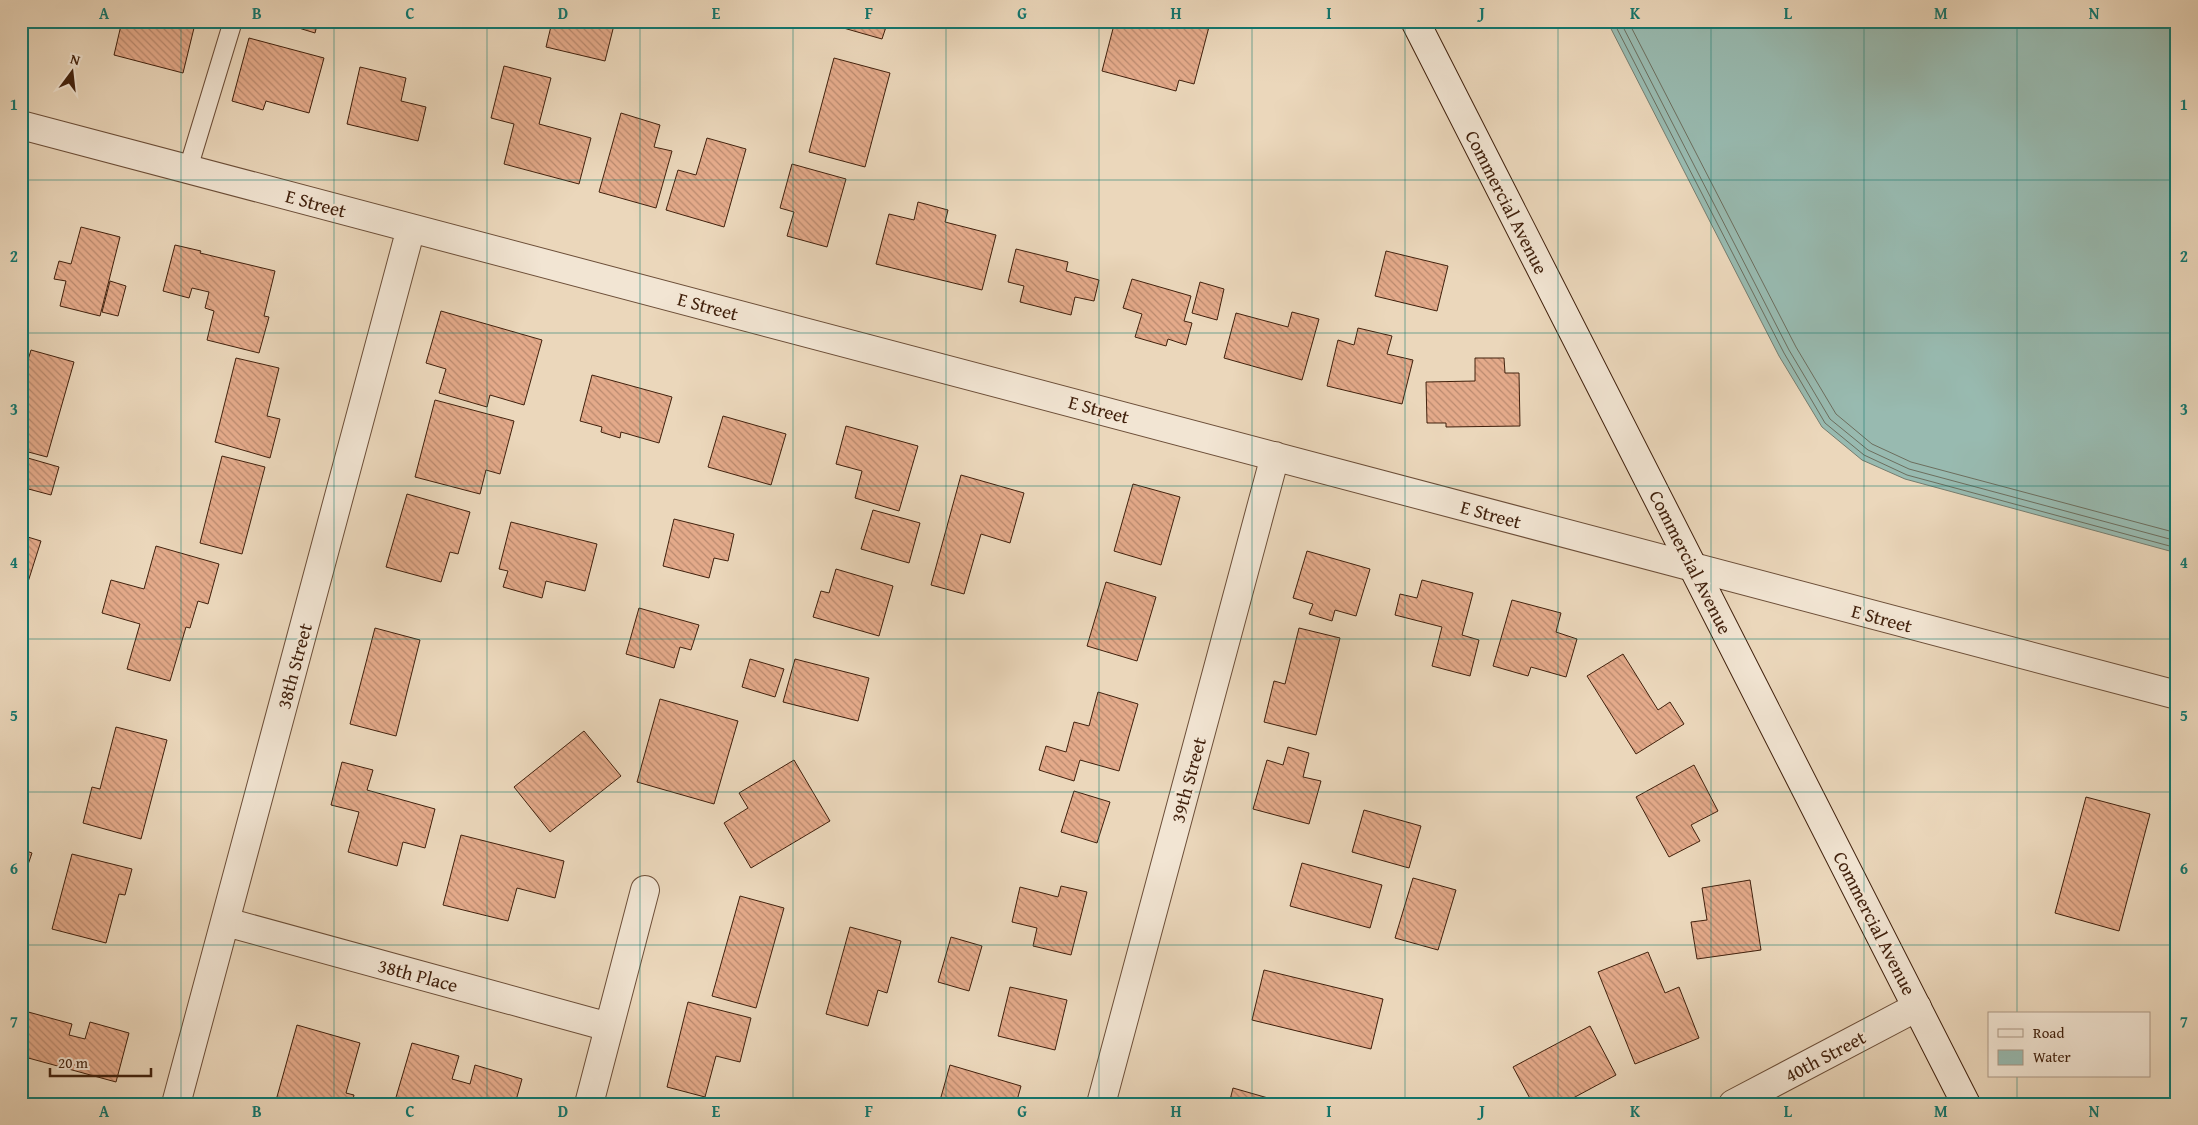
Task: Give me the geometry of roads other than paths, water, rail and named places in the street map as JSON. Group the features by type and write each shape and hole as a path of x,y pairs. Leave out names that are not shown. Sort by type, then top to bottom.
{"street":[{"name":"Commercial Avenue","path":"1415,21 1966,1104"},
{"name":"E Street","path":"21,126 2177,695"},
{"name":"38th Street","path":"176,1104 411,228"},
{"name":"39th Street","path":"1101,1104 1276,456"},
{"path":"589,1104 645,890"},
{"name":"38th Place","path":"226,922 609,1027"},
{"name":"40th Street","path":"1733,1104 1917,1007"}],"lane":[{"path":"188,169 233,21"}],"water":[{"path":"1607,21 2177,21 2177,553 1905,479 1862,460 1822,427 1779,356"}]}
